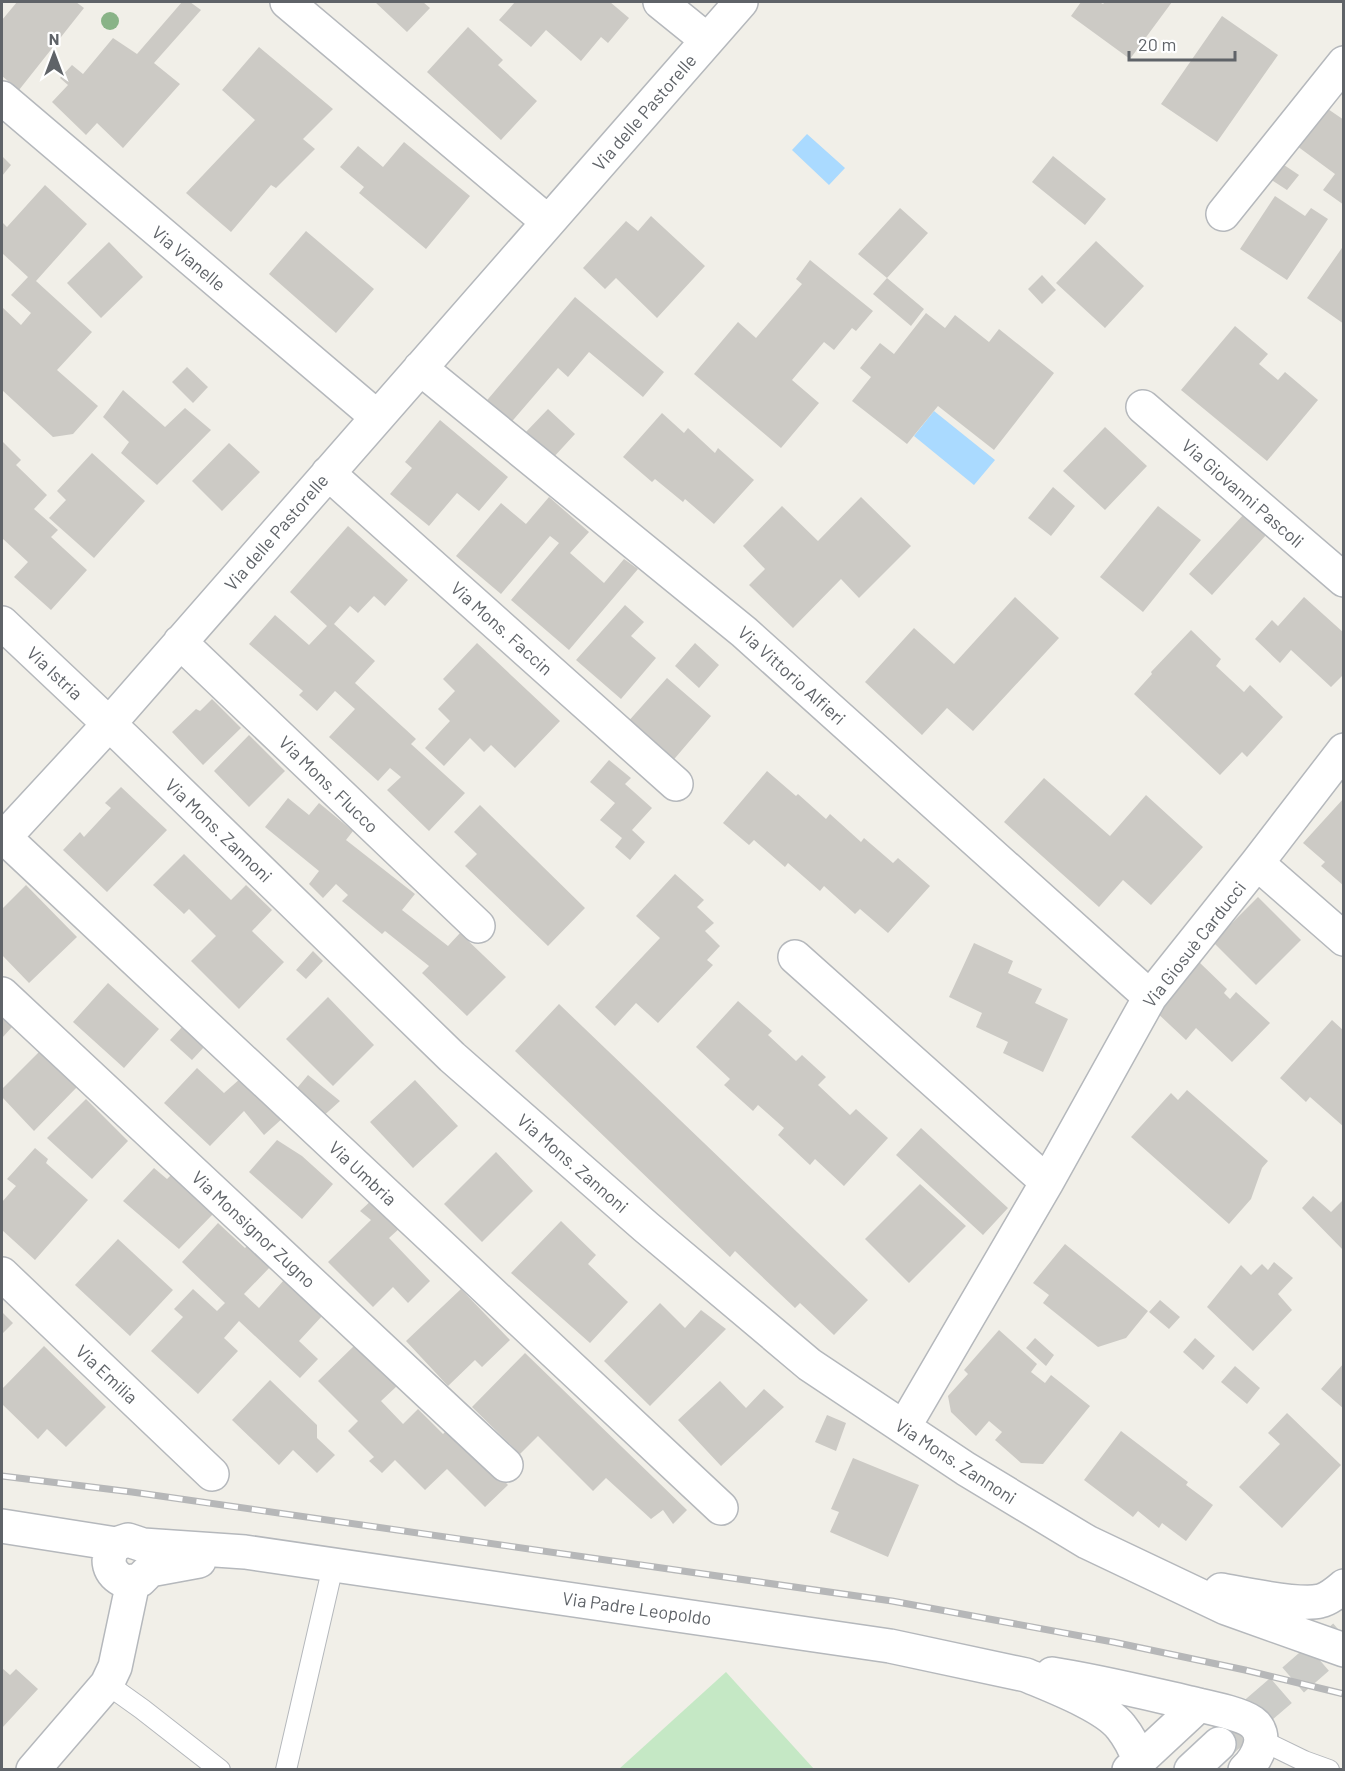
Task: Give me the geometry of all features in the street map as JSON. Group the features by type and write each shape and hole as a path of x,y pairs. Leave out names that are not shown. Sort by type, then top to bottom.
{"street":[{"path":"287,2 548,222"},
{"path":"660,2 707,40"},
{"name":"Via delle Pastorelle","path":"3,839 109,724 741,2"},
{"path":"1223,214 1342,70"},
{"name":"Via Vianelle","path":"2,98 377,417"},
{"name":"Via Vittorio Alfieri","path":"420,368 744,632 1150,997"},
{"name":"Via Giovanni Pascoli","path":"1143,407 1344,580"},
{"name":"Via Mons. Faccin","path":"328,473 675,784"},
{"name":"Via Istria","path":"2,623 109,724"},
{"name":"Via Mons. Flucco","path":"180,642 478,926"},
{"name":"Via Mons. Zannoni","path":"109,724 452,1058 646,1227 810,1365 966,1469 1087,1542"},
{"name":"Via Giosuè Carducci","path":"904,1427 1047,1182 1150,997 1344,750"},
{"name":"Via Umbria","path":"3,839 721,1508"},
{"path":"1257,863 1344,939"},
{"path":"795,957 1047,1182"},
{"name":"Via Monsignor Zugno","path":"2,994 506,1465"},
{"name":"Via Emilia","path":"2,1274 212,1474"},
{"name":"Via Padre Leopoldo","path":"8,1527 128,1564 246,1552 878,1644 1026,1675 1102,1711 1120,1725 1134,1765"},
{"path":"1087,1542 1205,1587 1290,1600 1319,1601 1337,1591"},
{"path":"1087,1542 1226,1608 1341,1649"},
{"path":"33,1770 107,1684 115,1666 118,1649 128,1564"},
{"path":"1337,1591 1324,1616 1328,1631 1341,1649"},
{"name":"Via Padre Leopoldo","path":"1026,1675 1049,1673 1220,1710 1252,1722 1261,1740"},
{"path":"1134,1765 1199,1705"},
{"path":"1245,1770 1254,1762 1261,1740"},
{"path":"1191,1770 1220,1744"}],"lane":[{"path":"286,1770 333,1566"},
{"path":"107,1684 220,1770"},
{"path":"1261,1740 1304,1761 1329,1770"}],"green space":[{"path":"726,1672 814,1769 619,1769"}],"water":[{"path":"807,134 845,168 829,185 792,150"},
{"path":"934,411 995,460 974,485 914,436"}],"building":[{"path":"17,2 76,2 84,8 19,90 2,76 2,20"},
{"path":"182,2 190,2 201,10 154,63 180,84 123,148 97,123 86,135 52,102 68,85 60,78 72,65 83,74 113,38 137,54"},
{"path":"375,2 423,2 430,8 407,32"},
{"path":"515,2 610,2 629,18 608,43 601,37 581,61 546,30 531,47 499,20"},
{"path":"1081,2 1103,4 1105,2 1172,2 1130,59 1071,16"},
{"path":"1222,16 1278,55 1217,142 1161,104"},
{"path":"468,27 503,60 498,65 537,101 501,140 427,72"},
{"path":"259,47 333,109 303,139 315,149 276,188 271,185 231,232 186,193 255,120 222,90"},
{"path":"1325,107 1344,120 1344,205 1323,190 1335,174 1297,146"},
{"path":"404,142 470,196 426,249 359,193 364,187 340,167 358,146 383,167"},
{"path":"2,156 11,165 2,176"},
{"path":"1053,156 1106,199 1085,225 1032,182"},
{"path":"1272,157 1299,175 1287,190 1259,172"},
{"path":"45,185 87,224 36,281 92,332 57,370 98,406 73,434 53,437 2,390 2,307 21,325 31,313 11,295 28,277 2,253 2,222 7,227"},
{"path":"1275,196 1305,216 1311,208 1328,219 1287,280 1240,249"},
{"path":"900,208 928,233 887,278 858,254"},
{"path":"651,216 705,266 657,318 616,278 605,289 583,268 626,221 638,231"},
{"path":"306,231 374,289 336,333 269,274"},
{"path":"1096,241 1144,286 1105,328 1056,283"},
{"path":"109,242 143,277 101,318 67,283"},
{"path":"1344,245 1344,324 1307,298"},
{"path":"810,260 873,311 856,331 852,328 834,350 824,342 792,380 819,403 781,448 694,374 738,322 756,338 802,284 796,279"},
{"path":"1042,275 1056,290 1042,304 1028,289"},
{"path":"887,278 924,309 911,326 873,294"},
{"path":"575,297 664,372 643,397 589,352 568,377 558,368 508,426 483,405"},
{"path":"926,313 945,328 955,315 989,342 999,329 1054,373 994,450 938,406 907,444 852,401 871,377 860,368 880,343 894,354"},
{"path":"1235,326 1268,354 1259,364 1278,380 1285,372 1318,400 1267,461 1181,390"},
{"path":"187,367 208,387 193,403 172,382"},
{"path":"123,390 165,427 185,408 211,430 157,485 121,453 129,442 103,417"},
{"path":"548,409 575,434 552,459 524,434"},
{"path":"662,413 684,433 688,428 715,453 718,448 754,480 714,524 685,499 683,502 655,479 652,482 623,457"},
{"path":"440,420 508,477 479,511 457,493 429,526 390,494 412,468 405,462"},
{"path":"1105,427 1147,466 1105,510 1063,471"},
{"path":"2,441 21,460 16,465 47,495 34,509 58,530 51,537 87,570 51,610 14,577 28,562 2,538"},
{"path":"229,443 260,472 222,511 192,481"},
{"path":"92,453 145,501 94,558 49,518 66,500 57,491"},
{"path":"1053,487 1075,506 1051,536 1028,518"},
{"path":"549,497 589,532 570,553 604,583 624,559 638,569 569,650 511,600 559,543 550,536 501,594 456,556 501,503 526,524"},
{"path":"861,497 911,546 859,598 841,579 793,628 749,585 765,569 743,546 782,506 818,541"},
{"path":"1158,506 1201,540 1143,612 1100,577"},
{"path":"1244,514 1267,534 1212,595 1189,574"},
{"path":"348,526 408,580 385,606 374,596 358,613 350,606 334,624 375,661 355,683 416,739 411,744 465,793 429,831 387,790 401,777 390,768 378,781 329,737 355,709 335,691 317,711 299,695 303,691 249,644 275,615 309,645 327,626 290,592"},
{"path":"1015,597 1059,638 973,731 947,708 922,735 865,682 914,628 954,664"},
{"path":"1304,597 1344,633 1344,674 1331,687 1291,650 1280,663 1255,639 1272,620 1278,626"},
{"path":"625,605 644,622 631,636 656,658 621,699 576,660"},
{"path":"1191,630 1221,659 1216,666 1244,692 1250,685 1283,717 1247,757 1242,752 1220,775 1134,694 1152,674 1151,672"},
{"path":"477,643 560,721 515,768 491,745 484,752 470,738 444,766 425,748 450,721 438,709 455,691 443,679"},
{"path":"695,643 719,665 699,688 675,666"},
{"path":"667,678 711,716 670,764 626,724"},
{"path":"212,699 241,728 203,765 172,732 196,709 200,711"},
{"path":"249,735 285,771 249,807 214,771"},
{"path":"609,760 631,778 625,784 652,808 632,830 645,842 630,860 615,847 622,838 600,820 615,803 590,782"},
{"path":"767,771 826,819 830,814 861,842 864,838 893,863 898,858 930,886 888,933 860,909 855,914 824,886 820,891 788,863 785,867 754,840 749,845 723,823"},
{"path":"1044,778 1110,836 1146,795 1203,847 1151,905 1123,880 1099,907 1004,822"},
{"path":"121,787 167,830 107,892 63,850 80,832 84,837 111,808 105,803"},
{"path":"288,798 309,815 319,803 353,831 346,840 415,894 402,910 448,946 460,933 506,977 467,1016 422,973 429,966 385,931 382,934 342,901 348,895 336,884 323,898 309,884 319,871 265,827"},
{"path":"1344,798 1344,886 1321,866 1325,862 1303,843"},
{"path":"480,805 585,908 548,946 465,866 477,854 454,832"},
{"path":"184,854 231,900 246,885 272,910 252,931 284,962 239,1009 191,961 216,936 189,909 184,914 153,885"},
{"path":"675,874 704,900 697,907 714,923 705,931 720,946 707,960 713,965 658,1023 636,1003 615,1026 595,1007 660,938 636,916"},
{"path":"26,885 77,937 29,983 2,955 2,909"},
{"path":"1258,897 1301,940 1256,985 1213,942"},
{"path":"974,943 1013,961 1008,973 1042,989 1035,1003 1068,1019 1043,1072 1003,1053 1008,1042 976,1027 982,1013 949,997"},
{"path":"313,951 323,961 306,979 296,970"},
{"path":"1199,962 1227,989 1224,993 1230,999 1236,992 1270,1023 1232,1062 1196,1028 1186,1040 1154,1010"},
{"path":"108,983 159,1029 124,1068 73,1022"},
{"path":"328,997 374,1045 333,1086 286,1039"},
{"path":"738,1001 772,1031 768,1035 796,1061 802,1055 826,1077 818,1085 850,1115 856,1109 888,1138 844,1186 815,1159 810,1165 778,1135 784,1128 758,1105 753,1111 724,1085 730,1079 696,1047"},
{"path":"559,1004 868,1300 834,1335 800,1303 795,1308 735,1251 730,1257 515,1051"},
{"path":"2,1017 12,1027 2,1038"},
{"path":"1332,1020 1344,1031 1344,1127 1310,1097 1306,1102 1280,1078"},
{"path":"183,1026 205,1046 192,1060 170,1040"},
{"path":"42,1049 78,1086 34,1131 2,1097 2,1089"},
{"path":"197,1068 224,1093 241,1078 284,1117 264,1135 244,1111 210,1146 164,1103"},
{"path":"308,1075 340,1101 320,1119 293,1093"},
{"path":"415,1080 458,1126 413,1168 370,1122"},
{"path":"1187,1090 1268,1161 1262,1168 1251,1199 1229,1224 1131,1137 1171,1093 1178,1100"},
{"path":"86,1099 128,1141 92,1179 47,1138"},
{"path":"921,1128 1008,1208 983,1235 896,1155"},
{"path":"277,1140 302,1156 333,1184 302,1219 249,1172"},
{"path":"35,1148 48,1159 46,1163 88,1200 35,1260 2,1230 2,1202 16,1186 7,1179"},
{"path":"496,1152 533,1191 482,1242 444,1204"},
{"path":"154,1168 167,1179 172,1174 213,1214 179,1249 123,1201"},
{"path":"920,1184 966,1226 909,1283 865,1239"},
{"path":"1313,1196 1331,1212 1342,1201 1344,1202 1344,1251 1302,1208"},
{"path":"373,1199 401,1227 389,1238 430,1281 408,1303 393,1287 373,1307 328,1262 371,1220 360,1211"},
{"path":"561,1221 596,1255 588,1264 628,1302 590,1343 511,1273"},
{"path":"218,1223 245,1248 250,1243 273,1264 244,1294 259,1308 284,1280 323,1315 299,1341 318,1359 300,1378 239,1321 224,1338 238,1351 198,1394 151,1351 183,1317 174,1309 193,1289 217,1311 225,1303 182,1262"},
{"path":"118,1239 173,1290 130,1336 75,1285"},
{"path":"1065,1244 1148,1311 1126,1338 1098,1347 1043,1303 1049,1295 1033,1283"},
{"path":"1274,1262 1293,1278 1278,1294 1292,1310 1253,1351 1207,1307 1241,1265 1251,1275 1262,1264 1268,1270"},
{"path":"461,1289 510,1340 482,1367 475,1360 448,1386 406,1341"},
{"path":"1160,1300 1180,1317 1169,1329 1149,1312"},
{"path":"660,1303 685,1328 701,1310 726,1329 650,1406 604,1361"},
{"path":"2,1312 13,1323 2,1334"},
{"path":"999,1330 1037,1364 1031,1372 1045,1383 1051,1375 1090,1406 1043,1464 1021,1463 995,1440 1002,1432 989,1421 976,1436 951,1412 948,1396 968,1374 964,1370"},
{"path":"1035,1338 1054,1355 1046,1366 1026,1348"},
{"path":"1195,1338 1215,1356 1203,1370 1183,1352"},
{"path":"356,1344 397,1386 381,1401 403,1424 418,1409 443,1434 451,1426 508,1485 485,1507 447,1469 425,1490 395,1460 382,1473 369,1461 374,1457 348,1431 358,1421 318,1381"},
{"path":"44,1346 106,1407 66,1447 47,1429 38,1439 2,1404 2,1389"},
{"path":"525,1353 687,1510 673,1524 663,1510 651,1519 606,1478 593,1491 538,1436 520,1454 472,1407"},
{"path":"1344,1363 1344,1409 1321,1389"},
{"path":"1235,1366 1260,1388 1247,1404 1221,1382"},
{"path":"270,1380 317,1425 317,1438 335,1455 317,1473 293,1450 279,1465 232,1420"},
{"path":"720,1381 746,1408 764,1389 784,1407 721,1466 678,1420"},
{"path":"1287,1413 1341,1465 1282,1528 1239,1487 1280,1444 1268,1433"},
{"path":"827,1415 846,1423 836,1451 815,1442"},
{"path":"1121,1431 1188,1482 1186,1485 1213,1505 1186,1541 1162,1523 1159,1528 1138,1511 1133,1517 1084,1480"},
{"path":"853,1458 919,1485 888,1557 830,1532 839,1512 831,1509"},
{"path":"2,1668 10,1675 16,1669 38,1689 2,1728"}],"tunnel":[{"path":"1219,1744 1344,1636"}],"railway":[{"path":"2,1476 132,1492 892,1601 1113,1642 1344,1694"}]}
